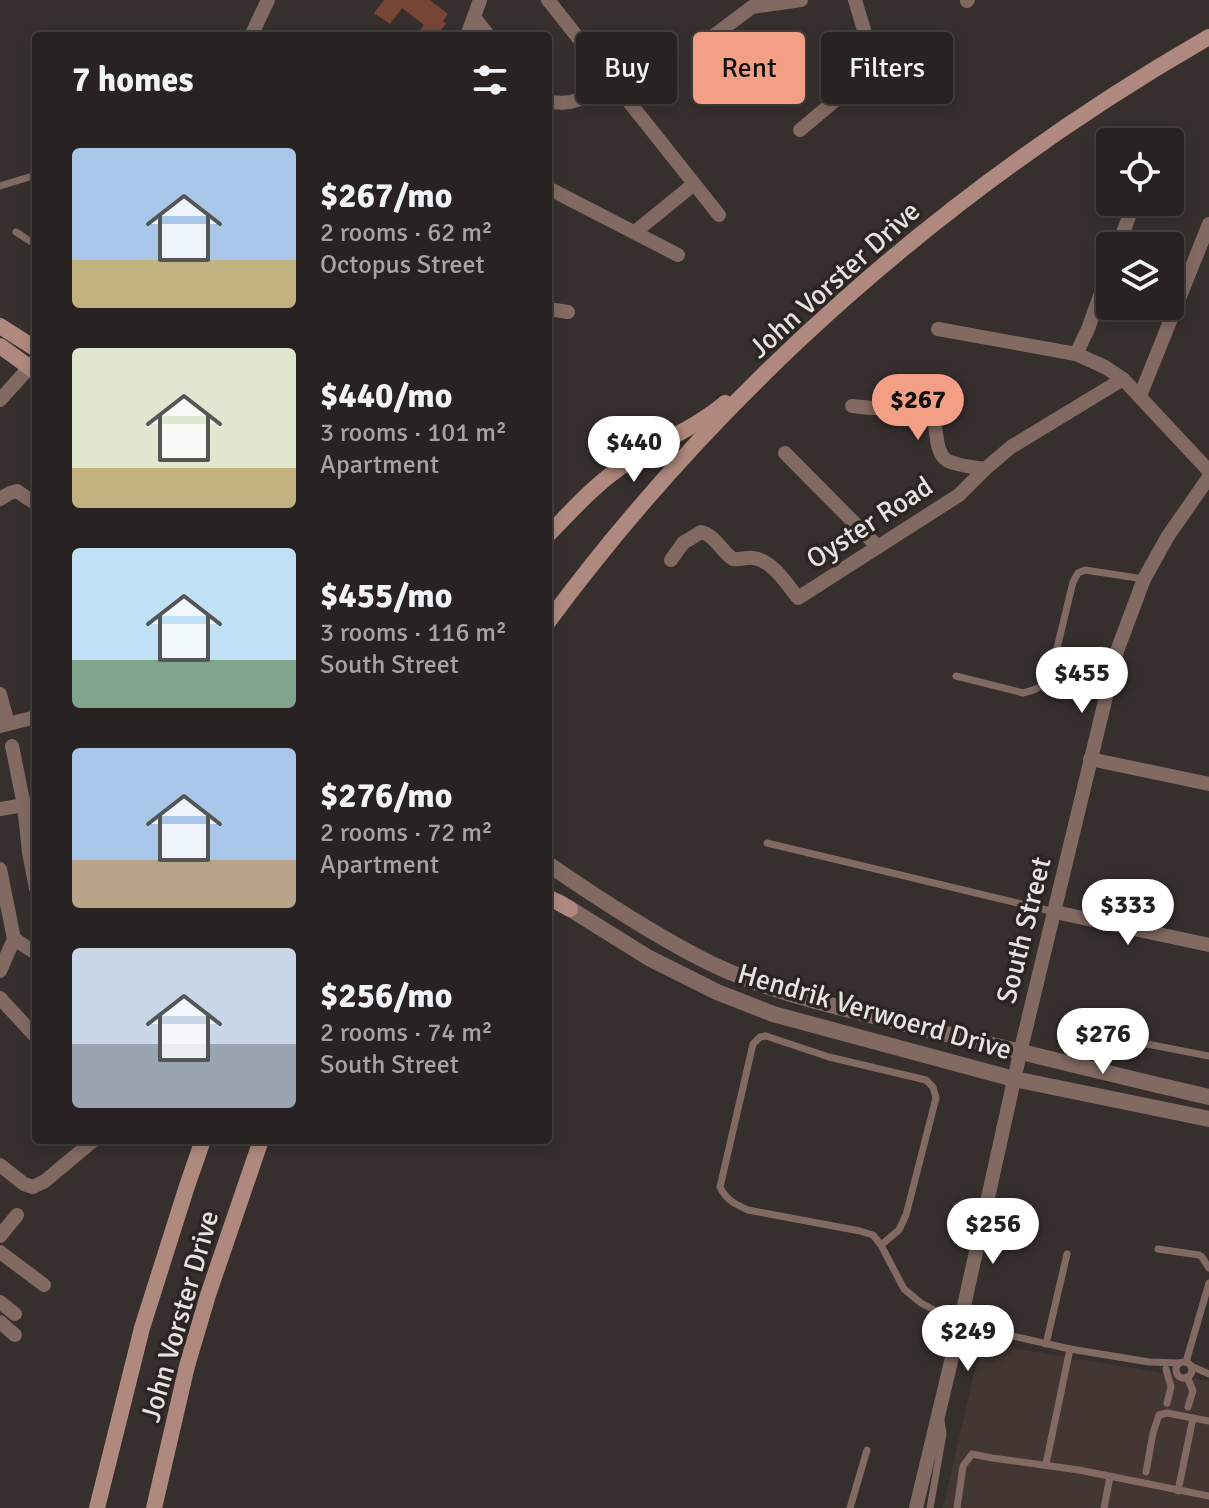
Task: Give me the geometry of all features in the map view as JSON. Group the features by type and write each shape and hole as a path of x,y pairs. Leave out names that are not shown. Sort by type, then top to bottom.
{"main road":[{"name":"John Vorster Drive","path":"552,531 608,475 722,405 871,267 974,183 1090,102 1209,29"},
{"name":"John Vorster Drive","path":"552,617 654,491 725,413 863,283 978,189 1039,144 1152,70 1209,37"},
{"path":"0,326 32,346"},
{"path":"0,346 32,365"},
{"path":"552,898 570,909"},
{"name":"John Vorster Drive","path":"97,1508 142,1328 202,1144"},
{"name":"John Vorster Drive","path":"154,1508 187,1366 260,1144"}],"street":[{"path":"253,32 268,0"},
{"path":"468,32 480,0"},
{"path":"548,0 576,36"},
{"path":"716,32 749,4 801,0"},
{"path":"800,130 875,68 855,0"},
{"path":"474,17 486,32"},
{"path":"552,102 563,104 576,101"},
{"path":"630,104 719,215"},
{"path":"635,232 694,184"},
{"path":"552,190 678,255"},
{"path":"1140,396 1206,246 1209,224"},
{"path":"1076,354 1096,307"},
{"path":"552,310 568,312"},
{"path":"938,329 1076,354 1105,367 1140,396 1209,471"},
{"path":"0,400 32,368"},
{"name":"Oyster Road","path":"671,560 683,543 701,532 708,534 733,559 756,558 765,563 798,598 959,495 1011,447 1123,379"},
{"path":"852,406 880,409 920,402 925,404 933,416 944,458 985,469"},
{"path":"785,453 878,547"},
{"name":"South Street","path":"916,1508 1020,1053 1117,651 1144,579 1168,536 1209,477"},
{"path":"0,499 17,491 32,501"},
{"path":"1,699 4,725 32,718"},
{"path":"12,746 30,808 32,854"},
{"path":"1090,759 1209,784"},
{"path":"0,809 30,808"},
{"name":"Hendrik Verwoerd Drive","path":"552,867 599,899 699,958 803,998 1209,1097"},
{"path":"0,869 14,939 0,971"},
{"name":"Hendrik Verwoerd Drive","path":"570,909 649,958 717,992 773,1014 1014,1079 1209,1119"},
{"path":"1055,912 1209,945"},
{"path":"14,939 32,950"},
{"path":"0,998 32,1033"},
{"path":"0,1165 24,1184 33,1187 45,1181 89,1144"},
{"path":"0,1236 17,1215"},
{"path":"0,1252 44,1285"},
{"path":"0,1302 15,1314"},
{"path":"0,1322 15,1335"}],"lane":[{"path":"0,186 32,176"},
{"path":"16,232 32,242"},
{"path":"956,676 1023,693 1045,684 1050,677 1073,582 1078,573 1085,570 1144,579"},
{"path":"767,843 1055,912"},
{"path":"881,1245 899,1230 906,1215 936,1098 933,1087 926,1080 910,1074 829,1057 766,1036 760,1037 753,1044 720,1187 724,1196 733,1203 748,1210 873,1235 904,1289 921,1303 960,1324 1070,1349 1149,1362 1185,1364 1209,1376"},
{"path":"1147,1044 1209,1056"},
{"path":"1158,1249 1199,1255 1209,1268"},
{"path":"1046,1344 1067,1254"},
{"path":"1188,1407 1193,1391 1184,1375 1185,1364 1209,1283"},
{"path":"1046,1464 1070,1349"},
{"path":"1149,1362 1184,1375 1209,1376"},
{"path":"1171,1387 1184,1375 1185,1364"},
{"path":"1166,1369 1171,1387 1167,1403"},
{"path":"930,1508 943,1434 939,1412"},
{"path":"1146,1472 1159,1415 1167,1413 1209,1421"},
{"path":"1178,1491 1193,1418"},
{"path":"850,1508 867,1450"},
{"path":"957,1508 963,1466 972,1454 1046,1464 1178,1491 1208,1494"},
{"path":"1104,1508 1110,1477"}],"shaded area":[{"path":"981,1343 1209,1381 1209,1508 943,1508"}],"building":[{"path":"384,0 430,0 448,14 440,32 419,32 424,25 402,8 390,24 374,13"}]}
